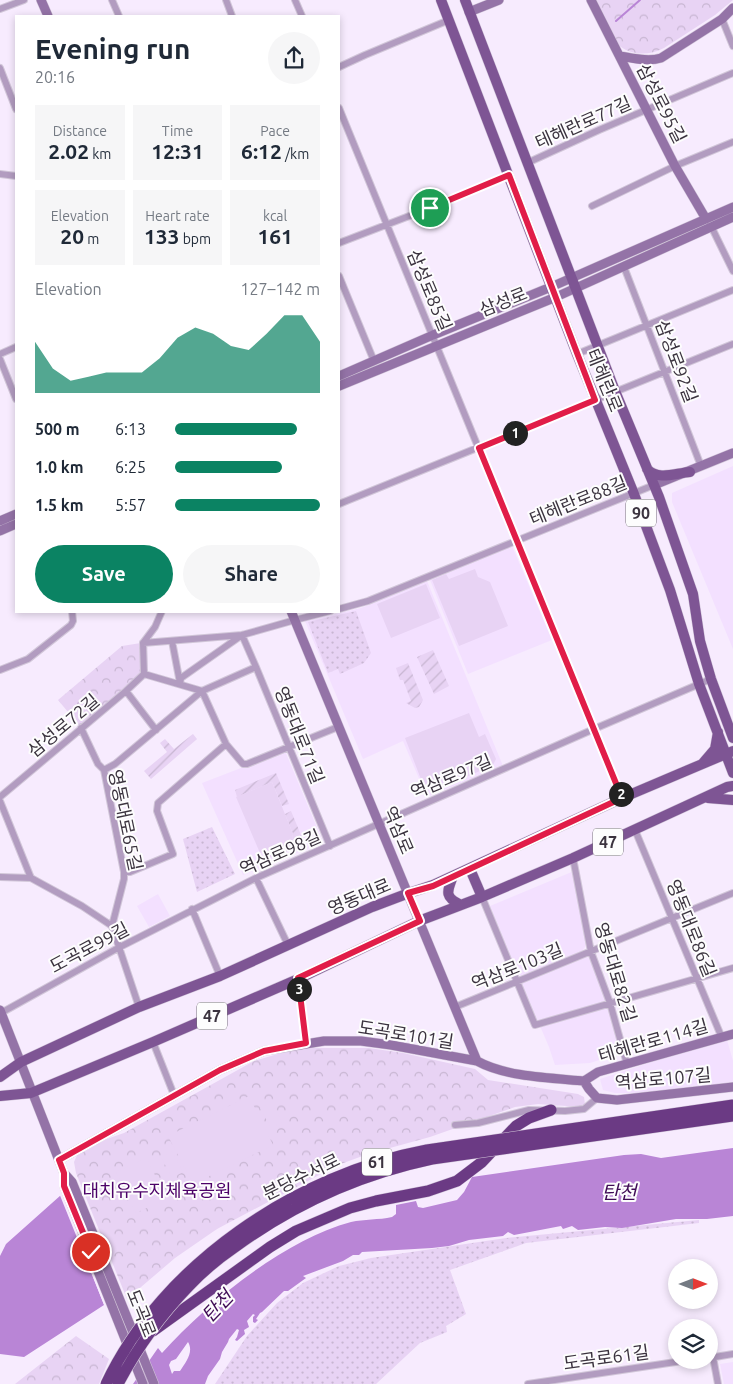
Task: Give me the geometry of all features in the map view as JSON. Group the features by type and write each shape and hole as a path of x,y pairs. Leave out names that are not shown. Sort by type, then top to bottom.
{"highway":[{"name":"분당수서로","path":"106,1384 120,1358 144,1323 161,1301 201,1260 260,1216 329,1180 389,1158 427,1150 733,1105"},
{"path":"150,1334 296,1231 350,1208 376,1201 428,1192 457,1181 482,1162 516,1126 529,1118 551,1110"},
{"name":"분당수서로","path":"118,1384 135,1353 189,1285 221,1257 274,1220 343,1186 397,1167 432,1160 731,1116"}],"main road":[{"path":"41,0 48,15"},
{"name":"테헤란로","path":"441,0 577,354 634,494 670,590 699,684 718,732 730,752 733,773"},
{"name":"테헤란로","path":"464,0 615,391 654,485 693,594 700,641 711,679 733,738"},
{"path":"469,12 499,0"},
{"name":"삼성로95길","path":"591,0 675,166 708,222"},
{"path":"620,56 655,60 666,56 722,19 733,9"},
{"name":"삼성로","path":"573,282 624,267 733,207"},
{"name":"삼성로","path":"340,386 437,345 708,222 733,217"},
{"name":"삼성로","path":"340,376 433,335 553,292"},
{"path":"654,485 733,453"},
{"path":"647,469 653,474 660,476 690,472"},
{"path":"0,521 15,514"},
{"path":"0,531 15,524"},
{"name":"역삼로","path":"293,615 477,1061"},
{"path":"701,766 715,749 718,732"},
{"name":"영동대로","path":"0,1077 21,1062 139,1007 220,976 408,893 433,886 622,798 701,766 730,752"},
{"name":"47","path":"0,1096 31,1093 153,1042 298,978 420,921 573,858 727,787 733,786"},
{"path":"705,798 733,800"},
{"path":"470,869 482,897"},
{"path":"453,876 448,888 448,894 452,901 461,905"},
{"name":"도곡로","path":"1,1011 31,1093 64,1173 72,1182 154,1384"},
{"name":"테헤란로114길","path":"584,1081 598,1072 733,1034"},
{"name":"도곡로101길","path":"59,1160 220,1070 264,1051 324,1041 361,1042 391,1045 477,1061"},
{"path":"456,1058 463,1054 470,1045"},
{"path":"477,1061 488,1068 514,1073 584,1081"},
{"name":"역삼로107길","path":"584,1081 597,1098 617,1100 733,1087"},
{"name":"도곡로","path":"64,1173 64,1186 144,1384"}],"street":[{"path":"0,9 24,0"},
{"path":"112,0 119,15"},
{"path":"226,0 232,15"},
{"path":"295,0 302,15"},
{"path":"722,19 733,46"},
{"path":"340,67 449,20"},
{"path":"0,68 15,106"},
{"name":"테헤란로77길","path":"527,163 733,73"},
{"name":"삼성로85길","path":"340,110 622,798"},
{"path":"592,206 675,166 733,142"},
{"path":"0,174 15,176"},
{"path":"340,243 509,175"},
{"path":"708,222 733,271"},
{"name":"삼성로92길","path":"624,267 701,466"},
{"path":"340,278 374,361"},
{"path":"577,354 733,290"},
{"path":"340,504 733,344"},
{"path":"0,354 15,348"},
{"path":"0,360 15,397"},
{"name":"테헤란로88길","path":"340,609 368,601 654,485"},
{"path":"0,670 28,658 71,625 73,621 72,613"},
{"path":"161,613 155,627 143,643 144,674 202,691 226,744 243,764 338,727"},
{"path":"180,684 181,678 242,636 293,615 312,613"},
{"path":"143,643 242,636"},
{"name":"영동대로71길","path":"242,636 330,846"},
{"path":"172,641 180,684"},
{"path":"104,770 115,764 202,691 256,667"},
{"name":"삼성로72길","path":"0,797 60,748 144,674"},
{"name":"역삼로97길","path":"379,822 711,679"},
{"path":"126,691 156,730"},
{"name":"영동대로65길","path":"81,728 98,764 104,770 124,872 112,926 139,1007"},
{"path":"124,872 130,872 172,854 157,811 158,802 226,744"},
{"path":"0,801 31,878"},
{"name":"역삼로98길","path":"192,909 379,822"},
{"name":"영동대로86길","path":"635,830 722,1038"},
{"name":"영동대로82길","path":"573,858 590,952 610,1003 627,1064"},
{"path":"0,877 31,878 82,906 112,926"},
{"path":"256,878 288,945"},
{"name":"역삼로103길","path":"455,1007 733,893"},
{"path":"482,897 534,1025 733,968"},
{"path":"192,909 220,976"},
{"name":"도곡로99길","path":"1,1011 192,909"},
{"path":"298,978 306,1043"},
{"path":"153,1042 174,1095"},
{"name":"역삼로107길","path":"455,1126 494,1119 528,1110 564,1111 584,1109 597,1098"},
{"path":"718,1356 733,1354"},
{"name":"도곡로61길","path":"528,1384 668,1363"},
{"path":"714,1369 718,1384"}],"shaded area":[{"path":"733,466 733,649 672,502 672,493"},
{"path":"512,546 552,640 468,674 430,580"},
{"path":"427,581 503,766 427,797 403,741 363,759 305,621 361,608"},
{"path":"285,751 323,842 243,875 202,783"},
{"path":"574,871 586,941 585,947 582,951 521,976 517,974 490,906"},
{"path":"158,894 170,916 149,927 137,906"},
{"path":"588,956 606,998 605,1002 538,1022 533,1018 520,986 522,982"},
{"path":"606,1006 609,1008 621,1053 590,1063 555,1065 540,1026"},
{"path":"727,1040 733,1061 733,1086 637,1093 615,1093 603,1090 600,1079 679,1053"},
{"path":"733,1362 733,1384 724,1384 720,1364"}],"green space":[{"path":"594,0 733,0 715,15 664,48 646,53 634,53 617,44"},
{"path":"475,569 478,577 490,582 508,626 459,646 432,580 446,574 449,579"},
{"path":"426,584 440,618 391,638 377,604"},
{"path":"356,611 371,653 364,663 340,674 338,669 328,673 308,622"},
{"path":"147,642 148,676 83,730 58,700 122,646"},
{"path":"433,650 449,686 434,694 417,657"},
{"path":"408,663 423,700 419,707 415,708 406,703 411,701 396,668"},
{"path":"469,713 479,737 485,734 496,759 493,765 433,792 429,784 424,787 405,738"},
{"path":"193,734 197,739 151,779 144,771 167,752 160,743 165,739 174,749"},
{"path":"276,773 289,804 282,806 272,782 237,797 235,790"},
{"path":"272,782 293,834 292,840 260,853 236,797"},
{"path":"291,811 306,847 292,853 290,850 270,858 267,851 292,840 293,834 285,814"},
{"path":"212,827 235,874 197,892 183,839"},
{"name":"대치유수지체육공원","path":"313,1048 369,1048 403,1053 475,1069 488,1080 578,1094 584,1097 585,1105 581,1107 538,1104 515,1107 430,1137 368,1154 338,1165 217,1229 175,1258 127,1299 76,1173 74,1162 78,1153 98,1142 124,1133 254,1061 281,1053"},
{"path":"249,1096 273,1145 193,1184 168,1136"},
{"path":"271,1102 282,1122 271,1128 260,1108"},
{"path":"172,1151 183,1172 172,1178 161,1157"},
{"path":"147,1158 166,1199 136,1213 116,1172"},
{"path":"699,1220 699,1223 526,1243 450,1270 466,1314 446,1326 447,1332 420,1343 376,1384 215,1384 247,1336 277,1303 303,1283 339,1266 371,1258 506,1238"},
{"path":"76,1336 109,1359 99,1384 15,1384"}],"water":[{"name":"탄천","path":"733,1148 733,1216 707,1219 676,1219 622,1228 605,1227 578,1230 572,1226 563,1229 561,1226 514,1235 508,1232 503,1236 469,1240 449,1246 362,1252 359,1255 353,1255 343,1261 303,1276 306,1278 288,1291 284,1291 260,1313 255,1323 253,1322 253,1317 255,1315 253,1314 247,1321 249,1327 244,1330 245,1334 237,1341 235,1340 239,1330 237,1329 229,1339 205,1384 133,1384 158,1348 162,1353 224,1294 274,1258 326,1230 361,1220 392,1217 396,1214 396,1205 416,1201 418,1207 423,1208 457,1200 472,1177 624,1155 641,1154 661,1158","holes":["188,1342 190,1353 185,1364 180,1371 174,1371 172,1374 169,1365 171,1361 176,1359"]},
{"path":"61,1195 104,1305 24,1357 0,1354 0,1256 6,1244"}],"pier":[{"path":"59,1193 63,1194 106,1304 105,1307"}],"waterway":[{"path":"616,21 640,0"}],"route":[{"path":"91,1252 64,1186 64,1173 59,1160 220,1070 264,1051 306,1043 298,978 420,921 408,893 433,886 622,798 479,448 595,400 509,175 430,208"}]}
